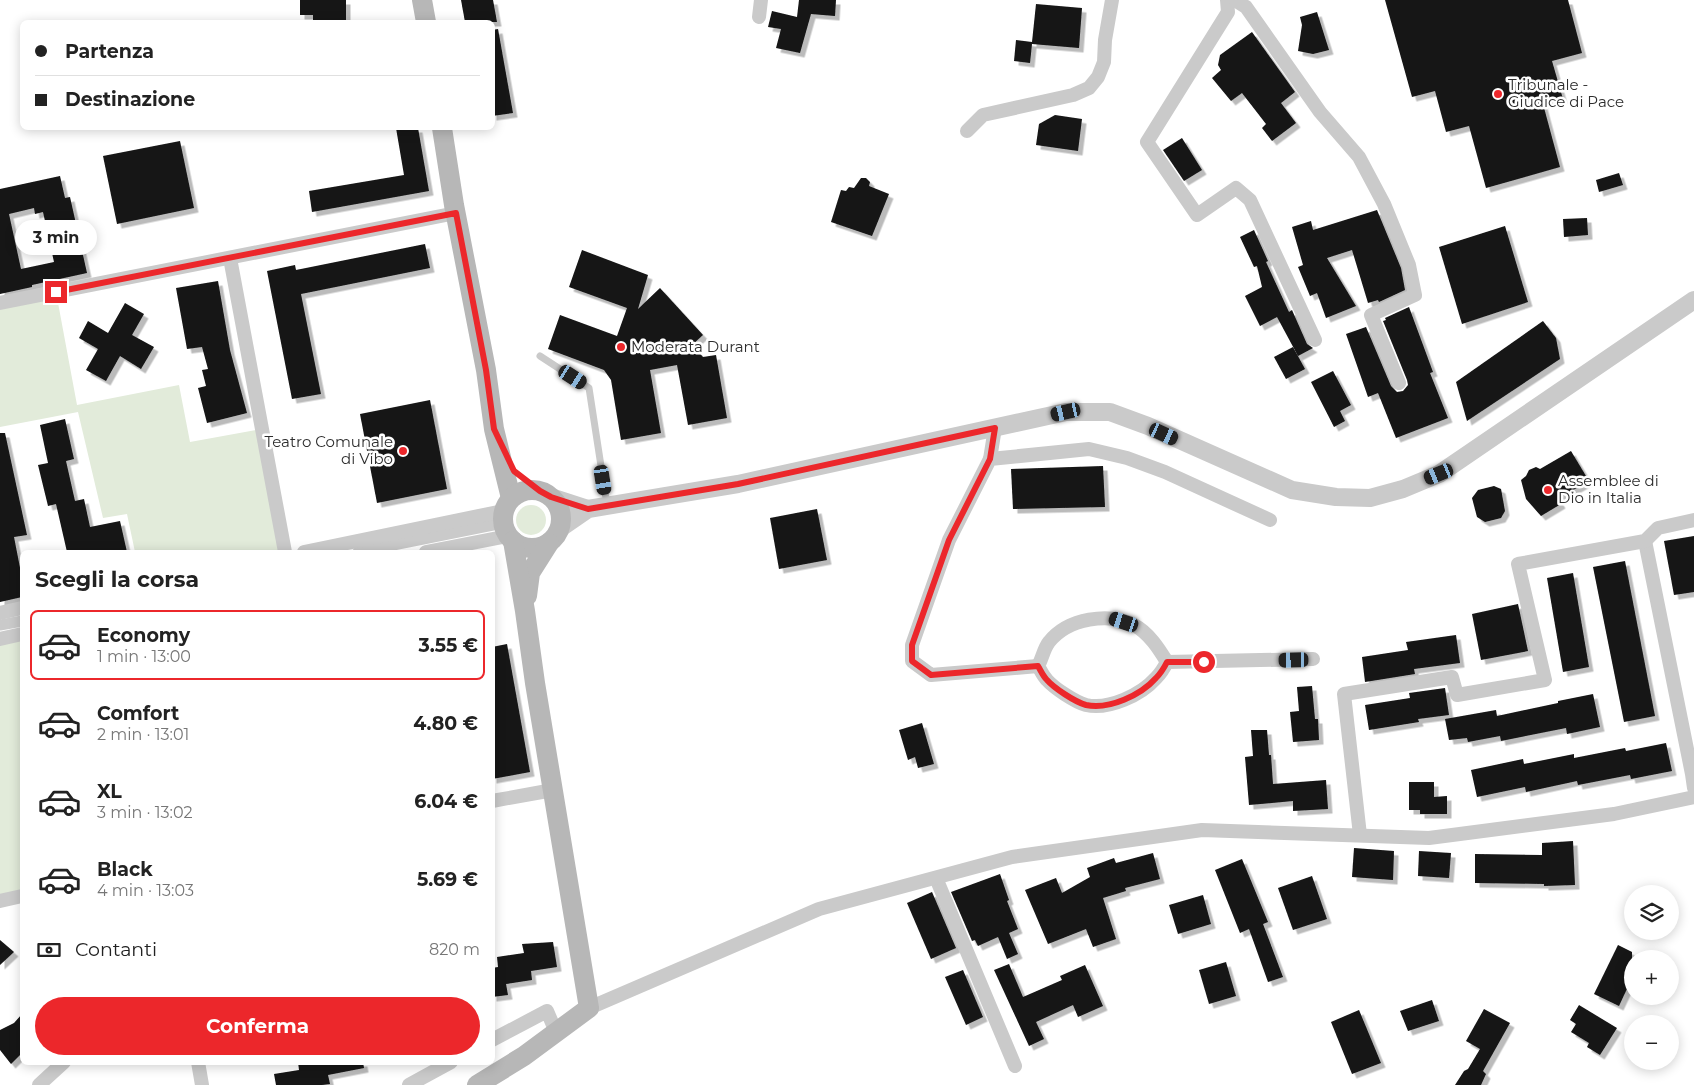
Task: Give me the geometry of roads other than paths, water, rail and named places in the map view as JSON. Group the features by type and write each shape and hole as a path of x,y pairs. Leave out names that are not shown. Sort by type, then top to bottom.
{"main road":[{"path":"422,0 426,20"},
{"path":"442,130 486,370 508,522 525,611 535,683 589,1008 524,1056 477,1085"},
{"path":"494,429 514,471 546,494 557,504 560,512 561,520 554,536 530,573 525,611"},
{"path":"508,522 522,492 534,490 546,494"},
{"path":"508,522 521,546 530,548 540,547 554,536"}],"street":[{"path":"760,17 761,0"},
{"path":"967,131 983,115 1073,94 1089,88 1098,77 1104,62 1105,40 1112,0"},
{"path":"1227,0 1228,12 1147,142 1197,215 1236,188 1250,200 1315,340"},
{"path":"1234,0 1246,7 1320,112 1359,156 1384,204 1409,265 1415,296 1371,315 1399,383"},
{"path":"0,303 456,213"},
{"path":"230,258 285,550"},
{"path":"546,494 588,509 738,484 1066,412 1110,412 1148,426 1292,490 1336,497 1370,498 1439,474 1694,300"},
{"path":"995,428 990,459 949,540 912,645 912,661 931,675 1038,666"},
{"path":"990,459 1089,449 1127,458 1164,472 1270,520"},
{"path":"554,536 588,509"},
{"path":"1360,835 1344,694 1452,677 1458,695 1545,680 1518,564 1645,541 1658,528 1694,520"},
{"path":"318,550 508,522"},
{"path":"368,550 508,522"},
{"path":"431,550 508,522"},
{"path":"1645,541 1694,788"},
{"path":"0,613 20,608"},
{"path":"1038,666 1049,642 1071,625 1090,620 1113,618 1136,626 1156,644 1167,662"},
{"path":"0,625 20,620"},
{"path":"0,639 20,634"},
{"path":"1167,662 1313,659"},
{"path":"1038,666 1047,681 1065,694 1086,705 1108,705 1128,699 1147,686 1156,678 1167,662"},
{"path":"495,801 553,790"},
{"path":"589,1008 819,909 1012,857 1202,830 1429,838 1614,814 1694,796"},
{"path":"936,878 1015,1066"},
{"path":"0,901 20,896"},
{"path":"495,1038 547,1011 556,1032"},
{"path":"39,1085 61,1065"},
{"path":"199,1065 202,1085"},
{"path":"409,1085 446,1065"}],"lane":[{"path":"540,356 589,388 608,506"}],"place":[{"name":"Tribunale - Giudice di Pace","path":"1498,94"},
{"name":"Moderata Durant","path":"621,347"},
{"name":"Teatro Comunale di Vibo","path":"403,451"},
{"name":"Assemblee di Dio in Italia","path":"1548,490"}]}
